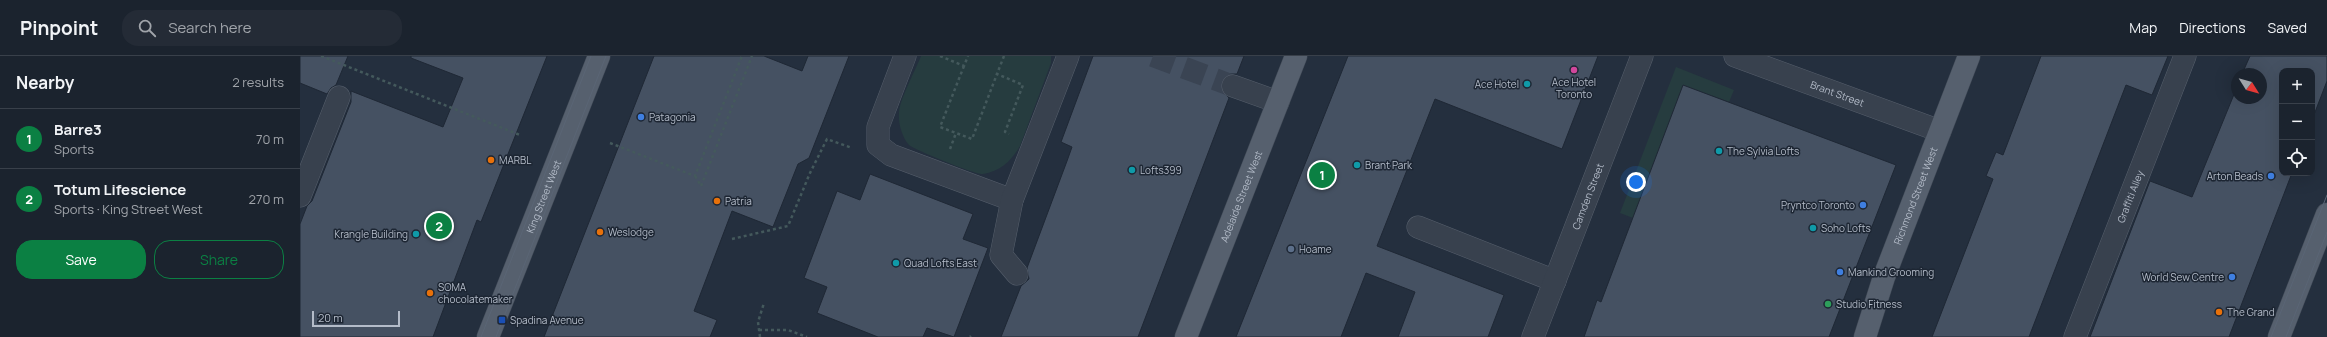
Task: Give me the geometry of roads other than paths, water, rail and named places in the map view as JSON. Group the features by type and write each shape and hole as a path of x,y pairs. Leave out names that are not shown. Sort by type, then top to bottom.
{"main road":[{"name":"King Street West","path":"488,337 599,56"},
{"name":"Adelaide Street West","path":"1186,337 1296,56"},
{"name":"Richmond Street West","path":"1865,337 1884,277 1969,56"},
{"path":"2279,337 2327,214"}],"street":[{"path":"905,56 878,127 878,145 891,155 1012,200"},
{"path":"1018,274 1001,255 1012,200 1068,56"},
{"name":"Camden Street","path":"1533,337 1642,56"},
{"name":"Brant Street","path":"1735,56 1940,131"},
{"name":"Graffiti Alley","path":"2075,337 2185,56"},
{"path":"1233,86 1278,102"},
{"path":"300,196 338,97"},
{"path":"1418,227 1555,281"}],"tunnel":[{"path":"1153,56 1233,86"}],"tram line":[{"path":"481,337 591,56"},
{"path":"496,337 606,56"},
{"path":"2271,337 2327,195"},
{"path":"2286,337 2327,232"}],"place":[{"name":"Ace Hotel Toronto","path":"1574,70"},
{"name":"Ace Hotel","path":"1527,84"},
{"name":"Patagonia","path":"641,117"},
{"name":"The Sylvia Lofts","path":"1719,151"},
{"name":"MARBL","path":"491,160"},
{"name":"Brant Park","path":"1357,165"},
{"name":"Lofts399","path":"1132,170"},
{"name":"Barre3","path":"1322,175"},
{"name":"Arton Beads","path":"2271,176"},
{"name":"Patria","path":"717,201"},
{"name":"Pryntco Toronto","path":"1863,205"},
{"name":"Totum Lifescience","path":"439,226"},
{"name":"Soho Lofts","path":"1813,228"},
{"name":"Weslodge","path":"600,232"},
{"name":"Krangle Building","path":"416,234"},
{"name":"Hoame","path":"1291,249"},
{"name":"Quad Lofts East","path":"896,263"},
{"name":"Mankind Grooming","path":"1840,272"},
{"name":"World Sew Centre","path":"2232,277"},
{"name":"SOMA chocolatemaker","path":"430,293"},
{"name":"Studio Fitness","path":"1828,304"},
{"name":"The Grand","path":"2219,312"},
{"name":"Spadina Avenue","path":"502,320"}]}
